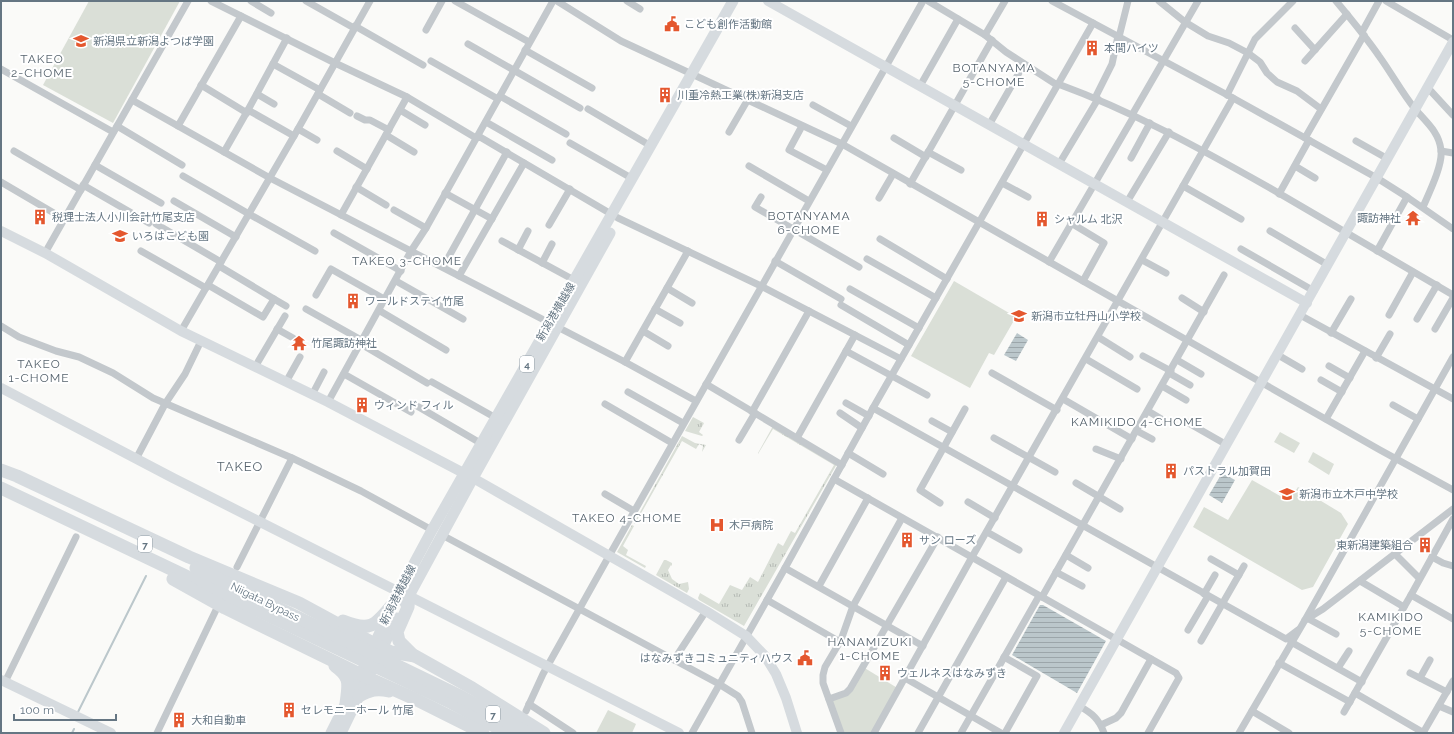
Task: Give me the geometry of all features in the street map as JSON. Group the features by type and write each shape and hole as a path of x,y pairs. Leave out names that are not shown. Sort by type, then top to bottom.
{"highway":[{"path":"1,470 17,476 189,557 357,626 368,626 376,623 392,605"},
{"name":"Niigata Bypass","path":"1,474 286,618 527,733"},
{"name":"Niigata Bypass","path":"1,488 106,539 286,618"},
{"path":"106,539 167,576 225,608 330,660 367,671 415,699 483,733"},
{"path":"404,594 408,607 399,625 398,637 402,644 415,656 472,688 544,733"},
{"path":"299,603 391,652 415,656"},
{"path":"314,652 346,675 348,680 346,704"},
{"path":"367,671 398,693"},
{"path":"359,696 369,690 378,689 398,693 415,699"},
{"name":"Niigata Bypass","path":"455,699 507,733"}],"main road":[{"name":"新潟港横越線","path":"341,733 359,696 367,671 378,646 404,594 695,76 733,1"},
{"name":"新潟港横越線","path":"469,476 482,444 496,418 554,325 574,280 615,216 651,146 741,1"},
{"name":"新潟港横越線","path":"378,646 392,605 404,594"},
{"name":"新潟港横越線","path":"331,733 346,704 367,671"}],"street":[{"path":"45,253 188,1"},
{"path":"211,1 407,97 476,138 480,138 506,152 615,216 761,286 901,359"},
{"path":"251,1 271,13"},
{"path":"306,1 423,65"},
{"path":"181,331 370,1"},
{"path":"426,30 442,1"},
{"path":"455,1 529,42"},
{"path":"328,402 380,311 411,251 426,228 553,1"},
{"path":"557,1 622,41 747,101 842,144 910,184 1453,490"},
{"path":"627,1 640,9"},
{"path":"768,1 1307,303"},
{"path":"573,733 527,708 543,674 672,442 922,1"},
{"path":"928,1 985,35 1024,64 1057,85 1096,98 1203,150 1453,295"},
{"path":"985,35 1005,1"},
{"path":"1053,1 1230,96 1377,178 1453,229"},
{"path":"1059,164 1096,98 1112,64 1128,1"},
{"path":"1159,1 1185,22 1208,36 1228,43 1260,62 1267,73 1277,82 1297,91 1321,110"},
{"path":"1049,262 1198,1"},
{"path":"874,733 1203,150 1230,96 1255,39 1293,1"},
{"path":"1336,1 1363,34 1415,109 1433,128 1438,139 1442,151 1435,179 1422,207"},
{"path":"1279,194 1321,110 1363,34 1379,1"},
{"path":"1064,733 1347,233 1453,41 1386,1"},
{"path":"1305,62 1347,14"},
{"path":"178,126 241,16"},
{"path":"920,86 958,18"},
{"path":"692,733 873,408 1093,23"},
{"path":"1295,28 1316,50"},
{"path":"224,152 287,38"},
{"path":"910,184 992,40"},
{"path":"468,44 580,108"},
{"path":"525,50 592,88"},
{"path":"431,61 566,134"},
{"path":"273,64 354,114 365,120 370,120 414,152"},
{"path":"989,125 1024,64"},
{"path":"1,69 182,165"},
{"path":"201,85 294,136"},
{"path":"1428,88 1453,115"},
{"path":"257,94 274,104"},
{"path":"341,214 407,97"},
{"path":"132,100 270,178 625,362 696,401"},
{"path":"729,132 747,101"},
{"path":"813,105 851,126"},
{"path":"588,109 651,146"},
{"path":"400,110 425,125"},
{"path":"486,122 552,160"},
{"path":"1131,158 1150,123"},
{"path":"802,126 789,150 827,170"},
{"path":"298,129 317,140"},
{"path":"1127,202 1168,132"},
{"path":"894,138 961,170"},
{"path":"1356,141 1388,159"},
{"path":"570,143 633,179"},
{"path":"14,151 152,223 286,306"},
{"path":"337,151 367,168"},
{"path":"1442,151 1453,153"},
{"path":"443,267 506,152"},
{"path":"459,276 524,163"},
{"path":"95,165 161,202"},
{"path":"749,166 809,201"},
{"path":"1294,166 1314,178"},
{"path":"879,198 893,174"},
{"path":"183,176 315,251"},
{"path":"1,182 64,219"},
{"path":"1002,183 1028,197"},
{"path":"1183,186 1241,220"},
{"path":"356,187 386,205"},
{"path":"549,225 570,190"},
{"path":"445,193 492,219"},
{"path":"761,197 755,207 859,267"},
{"path":"1377,251 1407,197"},
{"path":"174,201 236,237"},
{"path":"394,210 426,228"},
{"path":"1071,223 1104,243 1083,281"},
{"path":"1,231 45,253 181,331 328,402 469,476 706,611 746,636 765,656 776,674 786,698 797,733"},
{"path":"518,250 528,231"},
{"path":"1270,231 1328,265"},
{"path":"334,233 401,271"},
{"path":"880,239 948,279"},
{"path":"502,241 574,280"},
{"path":"542,263 552,244"},
{"path":"1240,249 1314,291"},
{"path":"141,251 263,317 274,299"},
{"path":"625,362 688,251"},
{"path":"867,259 936,298"},
{"path":"1142,260 1166,272"},
{"path":"775,261 909,345"},
{"path":"316,295 332,269 386,300"},
{"path":"1389,315 1413,272"},
{"path":"961,733 1004,657 1083,526 1224,275"},
{"path":"396,281 463,319"},
{"path":"1417,319 1436,285"},
{"path":"667,288 692,303"},
{"path":"850,289 919,328"},
{"path":"1182,298 1204,312"},
{"path":"1435,329 1453,298"},
{"path":"1331,333 1351,299"},
{"path":"306,309 362,343 496,418"},
{"path":"655,309 680,323"},
{"path":"380,311 446,350"},
{"path":"739,440 809,311"},
{"path":"255,367 285,316"},
{"path":"1300,316 1453,398"},
{"path":"1,326 19,337 56,351 79,357 113,372 165,404 292,458 361,491 719,684 738,696 742,702 752,733"},
{"path":"277,329 293,338"},
{"path":"643,331 668,346"},
{"path":"1376,358 1390,334"},
{"path":"797,438 855,335"},
{"path":"1098,337 1130,357"},
{"path":"136,459 165,404 185,374 201,340"},
{"path":"846,351 927,394"},
{"path":"1326,419 1365,352"},
{"path":"1278,355 1302,369"},
{"path":"1143,356 1190,385"},
{"path":"286,382 300,357"},
{"path":"1239,733 1298,630 1306,619 1453,357"},
{"path":"1086,359 1137,388"},
{"path":"1177,360 1201,374"},
{"path":"1329,366 1350,378"},
{"path":"312,394 324,372"},
{"path":"992,373 1057,410"},
{"path":"344,374 411,412"},
{"path":"1321,380 1342,392"},
{"path":"706,384 842,465"},
{"path":"1162,386 1186,400"},
{"path":"1,388 136,459 679,733"},
{"path":"628,392 683,423"},
{"path":"1063,399 1132,439"},
{"path":"846,403 869,416"},
{"path":"606,404 672,442"},
{"path":"1393,405 1418,419"},
{"path":"417,406 482,444"},
{"path":"873,408 1286,639 1298,630"},
{"path":"940,503 920,490 965,409"},
{"path":"1148,411 1163,420"},
{"path":"840,414 862,428"},
{"path":"932,421 952,432"},
{"path":"1185,421 1227,445"},
{"path":"1137,431 1152,439"},
{"path":"994,438 1056,472"},
{"path":"1096,449 1121,459"},
{"path":"848,453 883,474"},
{"path":"237,567 292,458"},
{"path":"834,479 1176,673 1179,678 1148,733"},
{"path":"1076,483 1120,509"},
{"path":"605,494 634,511"},
{"path":"819,586 868,498"},
{"path":"968,502 995,518"},
{"path":"1306,619 1323,609 1453,509"},
{"path":"841,733 823,683 825,667 840,642 853,606 902,518"},
{"path":"1344,712 1453,519"},
{"path":"987,532 1019,550"},
{"path":"76,537 2,685 111,733"},
{"path":"829,699 846,693 850,689 938,537"},
{"path":"1395,554 1419,578"},
{"path":"1066,555 1088,568"},
{"path":"1432,557 1453,566"},
{"path":"1211,559 1239,575"},
{"path":"1201,641 1244,566"},
{"path":"785,568 923,646"},
{"path":"1056,572 1082,586"},
{"path":"1188,630 1215,575"},
{"path":"918,733 1006,576"},
{"path":"1360,581 1404,607"},
{"path":"1410,595 1453,619"},
{"path":"767,600 840,642"},
{"path":"157,733 216,610"},
{"path":"674,660 706,611"},
{"path":"1306,619 1336,634"},
{"path":"1291,642 1362,682"},
{"path":"1338,668 1349,651"},
{"path":"1004,657 1037,676 1005,733"},
{"path":"1101,726 1116,718 1121,713 1151,659"},
{"path":"1420,678 1430,660"},
{"path":"1279,663 1350,702"},
{"path":"1410,673 1447,692"},
{"path":"905,678 1001,733"},
{"path":"1355,693 1423,733 1453,682"},
{"path":"1079,706 1095,716 1104,733"},
{"path":"1439,706 1453,712"},
{"path":"1252,711 1289,733"}],"green space":[{"name":"新潟県立新潟よつば学園","path":"89,1 180,1 113,123 43,85"},
{"path":"954,281 1016,317 994,355 989,353 970,388 911,356"},
{"path":"693,417 704,423 699,432 703,435 702,436 685,431"},
{"path":"773,426 837,464 744,626 699,600 698,598 700,593 719,604 730,585 742,590 750,577 758,582 778,543 783,546 791,531 795,533 834,465 773,429 758,454"},
{"path":"1280,432 1300,443 1294,453 1274,442"},
{"path":"682,436 695,443 706,445 702,452 703,446 699,444 696,449 682,441 635,524 634,523"},
{"path":"1313,452 1334,464 1329,475 1308,462"},
{"path":"1252,480 1289,501 1298,487 1341,513 1348,524 1313,587 1302,590 1193,527 1204,507 1228,520"},
{"path":"632,525 634,526 623,546 628,550 626,555 646,566 645,568 617,552"},
{"path":"664,560 672,563 672,566 671,565 668,570 672,579 679,584 688,582 689,589 687,593 656,575"},
{"path":"863,667 899,689 874,733 841,733 829,699 846,693"},
{"path":"608,710 636,724 632,733 596,733"}],"shaded area":[{"path":"1017,333 1028,340 1016,361 1004,355"},
{"path":"1222,473 1235,480 1222,503 1209,495"},
{"path":"1040,605 1043,605 1106,641 1077,693 1012,655"}],"waterway":[{"path":"78,712 146,576"},
{"path":"72,733 74,729"}],"place":[{"name":"こども創作活動館","path":"672,24"},
{"name":"新潟県立新潟よつば学園","path":"81,41"},
{"name":"本間ハイツ","path":"1092,48"},
{"name":"川重冷熱工業(株)新潟支店","path":"665,95"},
{"name":"税理士法人小川会計竹尾支店","path":"40,217"},
{"name":"諏訪神社","path":"1413,218"},
{"name":"シャルム 北沢","path":"1042,219"},
{"name":"いろはこども園","path":"120,236"},
{"name":"ワールドステイ竹尾","path":"353,301"},
{"name":"新潟市立牡丹山小学校","path":"1019,316"},
{"name":"竹尾諏訪神社","path":"299,343"},
{"name":"ウィンド フィル","path":"362,405"},
{"name":"パストラル加賀田","path":"1171,471"},
{"name":"新潟市立木戸中学校","path":"1287,494"},
{"name":"木戸病院","path":"717,525"},
{"name":"サン ローズ","path":"907,540"},
{"name":"東新潟建築組合","path":"1425,545"},
{"name":"はなみずきコミュニティハウス","path":"805,658"},
{"name":"ウェルネスはなみずき","path":"885,673"},
{"name":"セレモニーホール 竹尾","path":"289,710"},
{"name":"大和自動車","path":"179,720"}],"district":[{"name":"TAKEO 2-CHOME","path":"42,66"},
{"name":"BOTANYAMA 5-CHOME","path":"994,75"},
{"name":"BOTANYAMA 6-CHOME","path":"809,223"},
{"name":"TAKEO 3-CHOME","path":"407,261"},
{"name":"TAKEO 1-CHOME","path":"39,371"},
{"name":"KAMIKIDO 4-CHOME","path":"1137,422"},
{"name":"TAKEO","path":"240,466"},
{"name":"TAKEO 4-CHOME","path":"627,518"},
{"name":"KAMIKIDO 5-CHOME","path":"1391,624"},
{"name":"HANAMIZUKI 1-CHOME","path":"870,649"}]}
